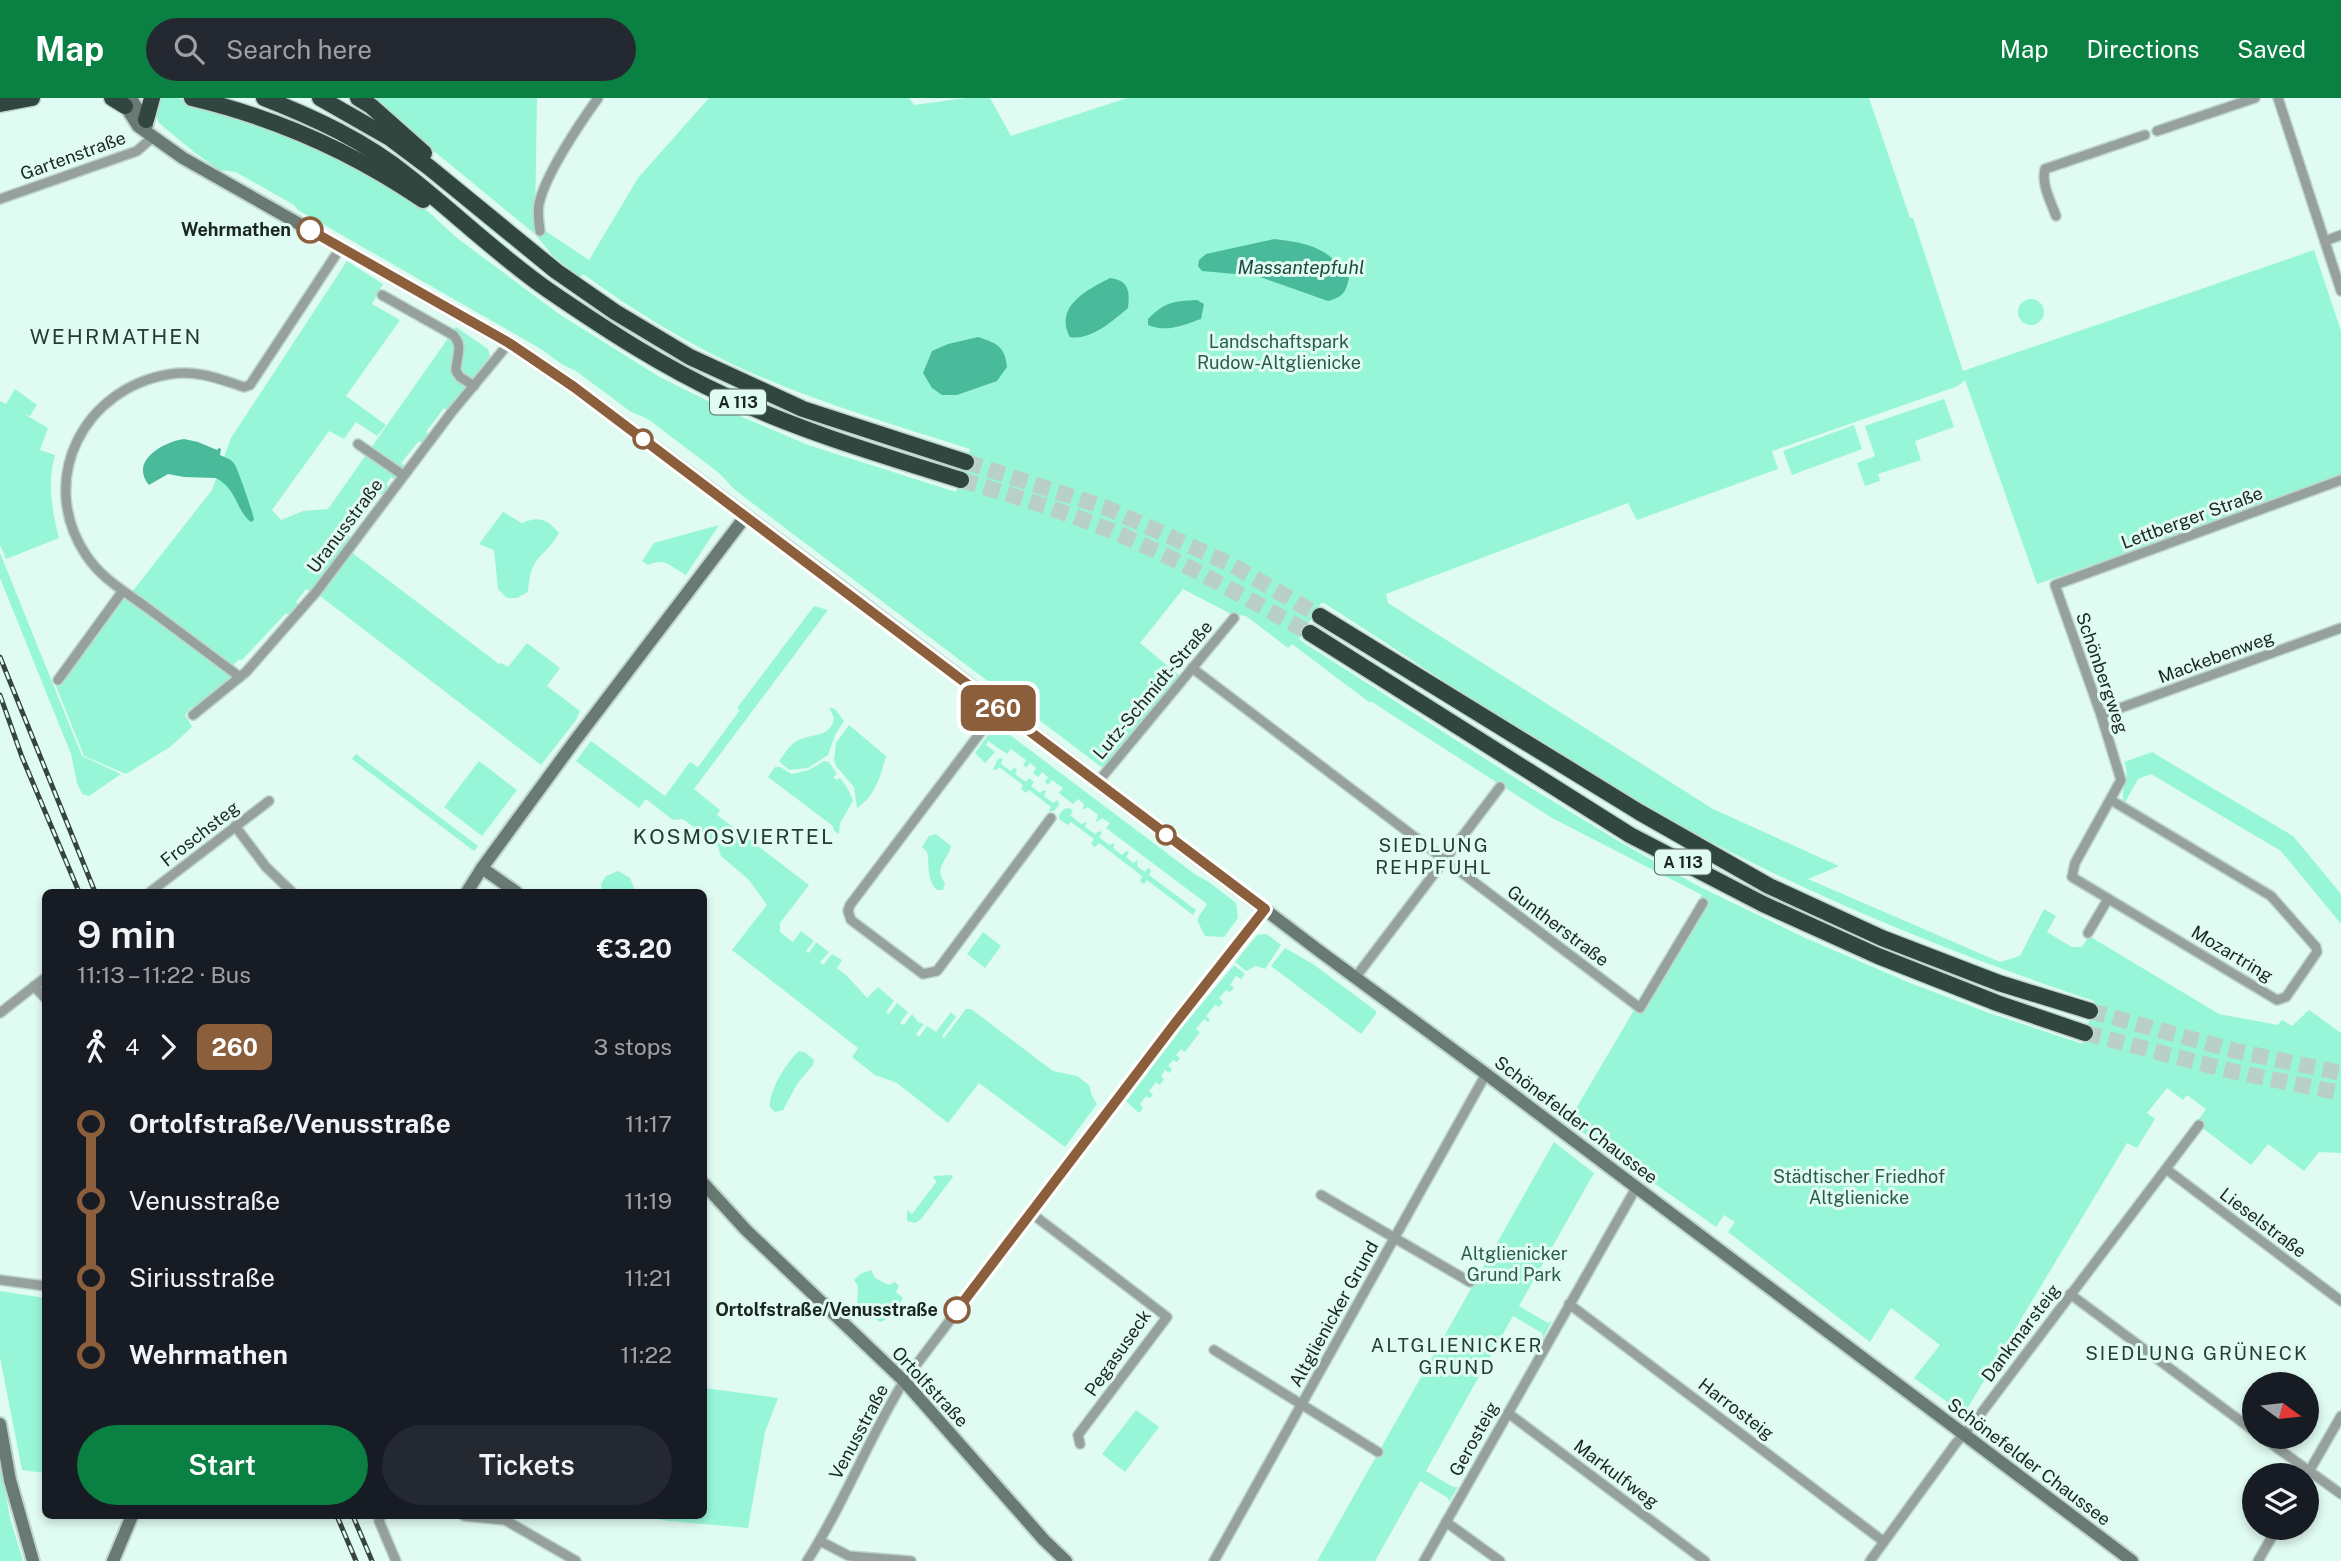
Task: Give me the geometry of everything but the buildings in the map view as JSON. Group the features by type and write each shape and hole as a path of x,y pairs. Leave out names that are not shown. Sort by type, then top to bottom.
{"highway":[{"path":"0,104 32,98"},
{"path":"149,130 148,105 152,98"},
{"path":"192,98 271,120 326,144 384,173 447,216 462,221"},
{"name":"A 113","path":"264,98 335,128 381,156 544,288 632,346 724,395 795,426 961,480"},
{"name":"A 113","path":"320,98 390,138 556,271 615,313 690,357 803,409 966,462"},
{"path":"358,98 422,150 430,168"},
{"name":"A 113","path":"1320,616 1639,812 1769,886 1882,937 1999,984 2090,1011"},
{"name":"A 113","path":"1310,633 1630,835 1763,904 1902,965 1997,1003 2085,1033"}],"main road":[{"path":"122,100 149,130"},
{"name":"Schönefelder Chaussee","path":"149,130 183,158 509,343 574,387 2132,1561"},
{"path":"469,889 581,732 745,517"},
{"path":"482,868 512,889"},
{"name":"Ortolfstraße","path":"707,1187 746,1230 904,1381 1044,1540 1066,1561"},
{"path":"0,1424 10,1480 33,1561"},
{"path":"113,1561 131,1519"}],"street":[{"path":"540,231 538,208 542,192 580,123 598,98"},
{"path":"2157,131 2255,98"},
{"path":"2278,98 2341,291"},
{"name":"Gartenstraße","path":"0,199 137,151 149,130"},
{"path":"2056,216 2046,187 2043,174 2045,170 2145,135"},
{"path":"2325,241 2341,235"},
{"path":"240,677 101,574 76,537 65,493 70,458 90,419 104,403 124,389 172,374 203,374 244,387 250,385 341,247"},
{"path":"382,295 453,335 460,348 456,371 474,386"},
{"name":"Uranusstraße","path":"193,715 240,677 317,591 403,475 509,343"},
{"path":"358,444 403,475"},
{"name":"Lettberger Straße","path":"2054,585 2341,480"},
{"name":"Schönbergweg","path":"2054,585 2119,771"},
{"path":"58,680 122,592"},
{"name":"Lutz-Schmidt-Straße","path":"1097,783 1234,618"},
{"name":"Mackebenweg","path":"2101,715 2341,628"},
{"name":"Guntherstraße","path":"1192,668 1640,1007 1703,903"},
{"path":"999,708 850,905 849,916 922,974 937,971 1051,818"},
{"name":"Mozartring","path":"2111,800 2271,896 2316,947 2316,955 2286,998 2277,1000 2072,877 2072,871 2121,780 2119,771"},
{"path":"1355,978 1500,787"},
{"name":"Froschsteg","path":"154,889 269,802"},
{"path":"235,826 266,867 289,889"},
{"path":"2088,933 2108,899"},
{"name":"Venusstraße","path":"807,1561 904,1381 1265,909"},
{"path":"0,1013 42,980"},
{"path":"34,986 42,995"},
{"name":"Altglienicker Grund","path":"1214,1561 1486,1074"},
{"name":"Dankmarsteig","path":"1870,1561 1963,1433 1973,1424 2199,1125"},
{"name":"Lieselstraße","path":"2166,1169 2341,1301"},
{"name":"Gerosteig","path":"1424,1561 1636,1188"},
{"name":"Altglienicker Grund","path":"1321,1195 1471,1282"},
{"name":"Pegasuseck","path":"1031,1213 1167,1317 1078,1435 1080,1444"},
{"path":"0,1280 42,1285"},
{"path":"2070,1294 2242,1422"},
{"name":"Harrosteig","path":"1569,1304 1883,1541"},
{"name":"Altglienicker Grund","path":"1213,1350 1378,1452"},
{"name":"Markulfweg","path":"1508,1413 1705,1561"},
{"path":"2314,1463 2341,1416"},
{"path":"2277,1449 2294,1463"},
{"path":"2319,1481 2341,1494"},
{"path":"380,1519 396,1561"},
{"path":"495,1519 505,1520 576,1561"},
{"path":"1446,1521 1500,1561"},
{"path":"2258,1561 2270,1540"},
{"path":"820,1541 849,1556 911,1561"}],"green space":[{"name":"Landschaftspark Rudow-Altglienicke","path":"177,98 210,105 274,128 361,169 422,206 457,238 559,314 658,376 726,410 808,445 956,492 970,449 855,412 771,381 722,359 660,325 583,274 580,277 553,256 535,234 369,98 537,98 535,224 589,260 638,178 709,98 909,98 914,105 966,98 990,98 1011,136 1127,98 1869,98 1910,218 1913,218 1963,371 2314,250 2341,331 2341,475 2037,584 1965,380 1958,386 1772,451 1778,469 1637,520 1628,503 1386,594 1388,603 1713,809 1839,866 1808,879 2000,962 2020,956 2044,909 2056,916 2047,932 2072,947 2082,947 2089,936 2219,1014 2278,1025 2282,1020 2292,1026 2309,1010 2341,1033 2341,1153 2319,1152 2304,1171 2268,1144 2251,1165 2196,1123 2206,1109 2187,1095 2183,1100 2167,1088 2147,1113 2155,1119 2137,1148 2127,1143 1964,1414 1914,1378 1940,1345 1891,1308 1870,1342 1728,1232 1735,1222 1724,1215 1716,1227 1568,1122 1702,895 1552,818 1369,702 1292,644 1288,648 1246,616 1231,614 1183,589 1140,643 1181,677 1104,769 735,490 719,473 648,419 631,412 541,349 298,210 294,205 236,172 219,170 159,123 155,114 158,100","holes":["1321,603 1601,782 1696,835 1864,914 1978,960 2094,1001 2083,1044 1910,983 1803,937 1700,887 1625,845 1301,641 1299,639"]},
{"path":"347,261 383,284 372,304 400,320 346,396 386,425 377,436 356,422 344,439 329,431 272,510 281,520 303,511 328,509 456,327 488,349 490,356 448,411 444,408 426,432 430,435 423,444 419,441 401,463 406,467 396,480 391,477 386,484 390,488 384,496 379,493 348,534 352,539 311,592 306,589 296,602 300,606 291,617 286,613 242,660 239,659 228,671 233,676 201,705 191,708 185,715 192,727 170,747 126,774 84,756 56,686 122,592 132,592 212,490 231,438"},
{"path":"2031,299 2040,303 2044,312 2040,321 2031,325 2022,321 2018,312 2022,303"},
{"path":"15,389 37,405 30,416 24,414 48,428 40,450 55,455 51,497 59,538 6,559 0,545 0,401 6,404"},
{"path":"1944,399 1954,427 1915,441 1921,460 1878,474 1880,481 1865,486 1857,463 1875,456 1865,426"},
{"path":"1854,425 1862,449 1792,475 1783,451"},
{"path":"503,512 522,523 542,520 559,533 535,563 528,592 517,598 507,598 498,589 494,550 479,544"},
{"path":"719,525 686,575 664,563 648,565 642,561 654,543"},
{"path":"351,552 499,664 508,667 527,643 560,668 547,686 580,711 541,765 320,596"},
{"path":"0,553 82,756 121,774 89,796 82,794 77,783 71,754 0,578"},
{"path":"814,606 828,610 694,789 720,810 717,815 809,885 780,923 780,932 793,942 801,931 814,941 806,951 809,953 816,942 829,952 820,962 823,965 832,954 842,960 837,968 867,998 878,987 894,1001 886,1012 889,1014 897,1003 908,1012 900,1023 904,1025 912,1014 918,1022 924,1024 916,1034 919,1037 927,1026 936,1032 951,1012 956,1017 942,1036 944,1038 966,1009 971,1009 1053,1071 1077,1076 1089,1085 1097,1104 1065,1147 979,1083 948,1123 897,1083 875,1075 852,1057 858,1048 732,950 767,905 749,880 721,856 718,846 683,819 673,820 646,799 639,808 576,761 591,741 665,796 690,762 698,767 740,710 737,708"},
{"path":"829,707 835,709 844,721 835,735 828,755 808,768 789,770 779,761 794,743 828,730 834,718"},
{"path":"849,725 886,756 873,791 857,808 854,787 834,760 836,743"},
{"path":"993,728 1002,729 1236,903 1238,918 1224,937 1205,936 1199,925 1198,917 1207,904 1106,828 1110,823 1102,818 1097,822 1098,815 1088,807 1082,810 1084,804 1078,799 1073,804 1059,793 1063,788 1052,780 1048,785 1045,782 1048,777 1042,772 1038,777 1033,773 1036,768 1030,763 1027,767 1023,766 1026,760 1011,749 1007,754 988,741 986,745 995,752 985,763 975,753"},
{"path":"2152,752 2293,836 2341,894 2341,924 2281,851 2151,774 2138,779 2124,804 2127,774 2124,762"},
{"path":"356,754 478,846 474,851 352,759"},
{"path":"1003,758 1001,764 1011,771 1017,769 1015,774 1026,782 1029,778 1034,782 1031,786 1040,793 1046,791 1044,796 1053,803 1058,800 1059,805 1054,811 1049,811 1051,807 1029,790 1026,793 1021,789 1023,785 999,767 993,769 998,759"},
{"path":"479,761 517,790 482,836 444,807"},
{"path":"824,761 829,762 837,774 833,777 837,780 840,778 853,801 840,823 839,834 834,831 833,826 768,777 775,767 792,774 809,770"},
{"path":"1064,809 1073,811 1070,815 1081,824 1087,822 1085,827 1095,834 1099,831 1102,833 1099,837 1109,845 1115,843 1113,848 1122,855 1126,851 1129,853 1126,857 1133,863 1138,860 1137,866 1145,872 1148,868 1151,870 1149,875 1196,910 1193,915 1147,880 1144,884 1140,881 1142,876 1099,843 1095,847 1091,844 1094,839 1071,822 1068,825 1059,819"},
{"path":"936,834 951,846 940,873 945,883 943,890 937,890 931,881 927,852 922,847 929,836"},
{"path":"618,871 630,878 635,889 602,889 601,884 606,876"},
{"path":"983,932 1001,946 985,968 967,954"},
{"path":"1267,934 1281,945 1265,969 1256,966 1246,971 1235,962 1257,935"},
{"path":"1285,948 1313,964 1376,1011 1361,1034 1271,966"},
{"path":"1234,965 1245,974 1241,979 1236,976 1230,985 1234,988 1230,992 1226,990 1219,998 1223,1002 1219,1007 1215,1005 1206,1016 1210,1020 1208,1022 1204,1019 1196,1029 1200,1032 1185,1052 1181,1049 1176,1055 1180,1058 1177,1062 1173,1060 1168,1066 1172,1069 1169,1073 1165,1070 1160,1085 1156,1082 1149,1091 1153,1095 1150,1098 1146,1096 1140,1104 1143,1108 1139,1113 1126,1101"},
{"path":"799,1051 814,1060 813,1065 797,1084 783,1110 775,1112 770,1107 770,1100 775,1085"},
{"name":"Altglienicker Grund Park","path":"1554,1142 1594,1173 1519,1306 1548,1323 1552,1321 1543,1338 1542,1333 1513,1316 1426,1471 1453,1487 1458,1487 1449,1502 1448,1498 1420,1481 1375,1561 1317,1561"},
{"path":"934,1176 953,1177 921,1219 915,1223 907,1221 907,1210 912,1214 937,1181"},
{"path":"871,1270 875,1278 889,1285 895,1282 899,1286 896,1292 903,1298 885,1320 880,1322 857,1306 858,1286 854,1280 860,1274"},
{"path":"0,1291 42,1298 42,1473 22,1470 0,1357"},
{"path":"707,1388 778,1398 765,1432 748,1528 659,1520 707,1519"},
{"path":"1136,1410 1159,1427 1125,1472 1102,1454"},
{"path":"0,1464 10,1518 23,1561 0,1561"}],"water":[{"name":"Massantepfuhl","path":"1274,239 1317,248 1334,259 1349,278 1343,293 1328,301 1257,276 1202,271 1198,266 1199,260 1206,254"},
{"path":"1110,278 1125,284 1129,297 1128,308 1093,333 1070,337 1066,316 1075,300"},
{"path":"1197,300 1204,304 1201,319 1168,328 1148,325 1148,319 1159,309 1175,302"},
{"path":"978,337 1002,350 1007,367 997,381 957,395 942,395 932,388 923,373 932,351"},
{"path":"184,439 217,450 219,448 220,455 234,463 254,520 251,522 246,517 229,488 216,478 168,474 149,485 143,468 151,454 167,444"}],"tunnel":[{"path":"966,462 1107,508 1232,565 1320,616"},
{"path":"961,480 1048,507 1126,537 1206,576 1310,633"},
{"path":"2090,1011 2236,1051 2341,1073"},
{"path":"2085,1033 2231,1071 2341,1093"}],"railway":[{"path":"0,657 94,889"},
{"path":"0,695 22,757 78,889"},
{"path":"338,1519 356,1561"},
{"path":"354,1519 372,1561"}],"bus line":[{"name":"260","path":"310,230 509,343 574,387 1265,909 957,1310"}],"place":[{"name":"Wehrmathen","path":"310,230"},
{"name":"Ortolfstraße/Venusstraße","path":"957,1310"}],"district":[{"name":"WEHRMATHEN","path":"116,337"},
{"name":"KOSMOSVIERTEL","path":"734,837"},
{"name":"SIEDLUNG REHPFUHL","path":"1434,856"},
{"name":"SIEDLUNG GRÜNECK","path":"2197,1353"},
{"name":"ALTGLIENICKER GRUND","path":"1457,1356"}],"park label":[{"name":"Städtischer Friedhof Altglienicke","path":"1859,1187"}]}
